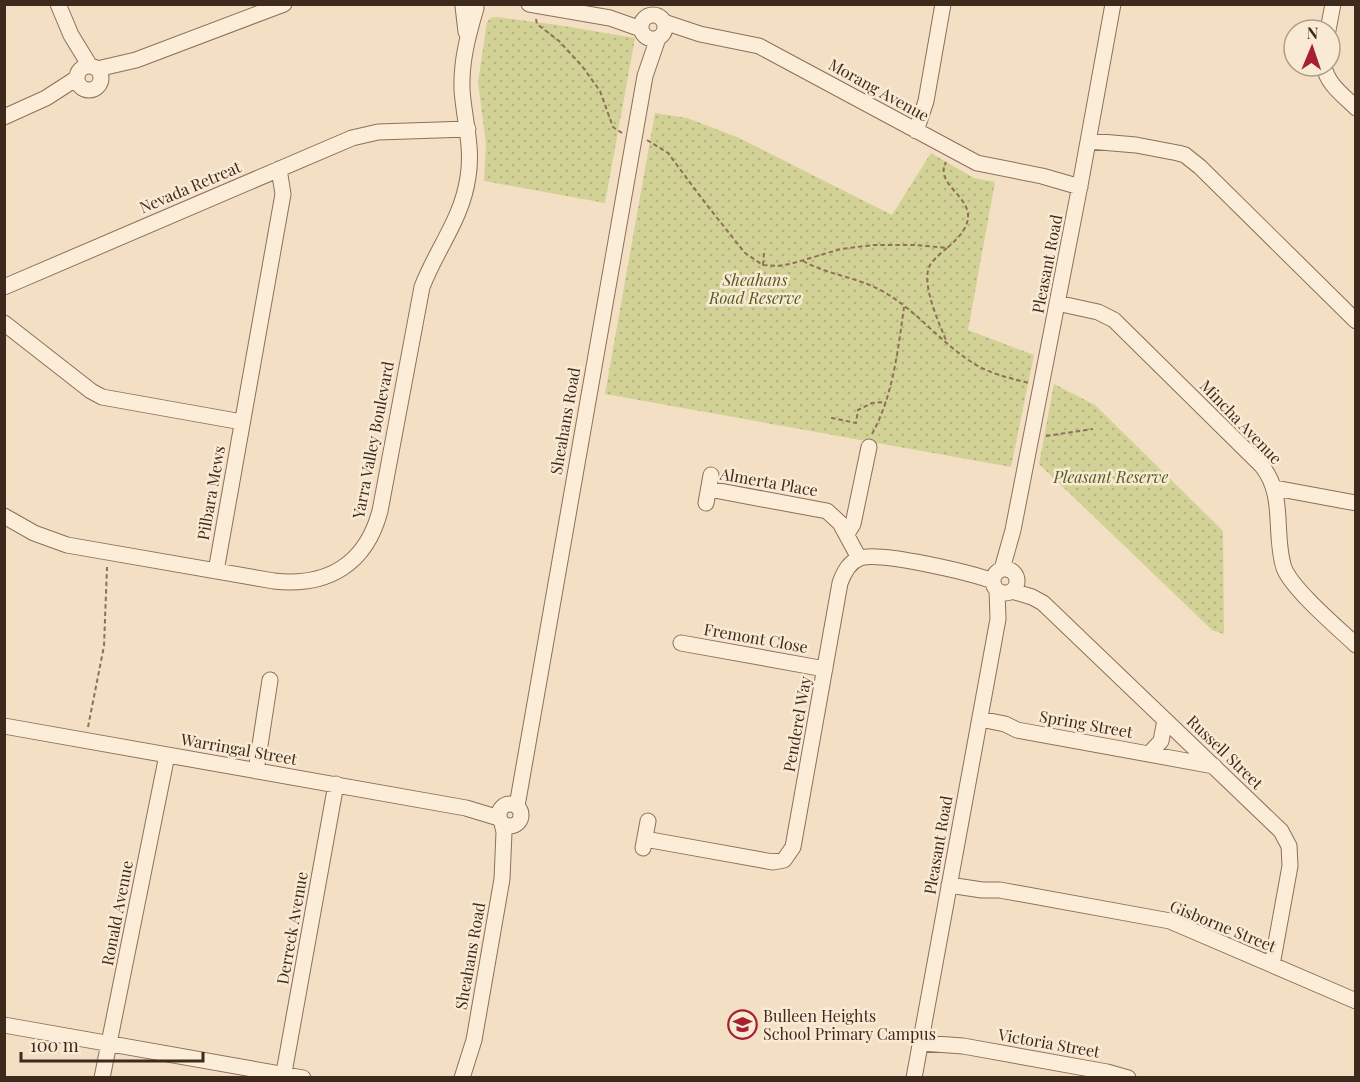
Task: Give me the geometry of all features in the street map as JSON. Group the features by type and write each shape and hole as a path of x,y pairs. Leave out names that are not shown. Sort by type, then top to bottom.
{"street":[{"path":"58,4 88,76"},
{"path":"4,117 88,76 136,60 266,8 284,4"},
{"name":"Morang Avenue","path":"529,4 610,18 653,22 759,46 977,164 1081,183"},
{"path":"916,130 926,102 943,4"},
{"name":"Pleasant Road","path":"914,1077 1013,530 1090,136 1113,4"},
{"name":"Yarra Valley Boulevard","path":"4,516 34,533 67,545 291,583 318,579 356,558 372,534 380,511 422,287 430,266 457,218 466,189 470,159 462,90 466,41 474,5"},
{"name":"Sheahans Road","path":"472,1077 474,1040 502,879 509,854 506,814 521,773 635,135 653,22"},
{"path":"1327,78 1356,108"},
{"name":"Nevada Retreat","path":"4,287 339,143 366,135 391,132 468,129"},
{"path":"1090,136 1178,153 1193,160 1356,321"},
{"name":"Pilbara Mews","path":"216,571 283,194 279,169"},
{"name":"Mincha Avenue","path":"1057,303 1106,315 1122,326 1262,466 1275,488 1282,561 1288,577 1356,645"},
{"path":"4,323 91,391 102,397 242,422"},
{"path":"847,534 853,524 869,447"},
{"path":"1275,488 1356,503"},
{"name":"Almerta Place","path":"709,489 827,512 837,518 859,558"},
{"path":"859,558 875,556 1005,581"},
{"name":"Penderel Way","path":"648,821 644,843 773,862 779,862 788,856 793,847 843,575 850,564 859,558"},
{"name":"Russell Street","path":"1005,581 1026,581 1043,603 1275,825 1289,846 1290,866 1272,965"},
{"name":"Fremont Close","path":"681,643 825,669"},
{"path":"256,771 270,680"},
{"name":"Spring Street","path":"1149,754 1161,741 1165,720"},
{"name":"Spring Street","path":"979,723 1005,724 1017,730 1214,766"},
{"name":"Warringal Street","path":"4,726 506,814"},
{"name":"Ronald Avenue","path":"102,1077 167,755"},
{"name":"Derreck Avenue","path":"283,1076 336,784"},
{"name":"Gisborne Street","path":"950,881 984,884 1000,890 1170,921 1356,1001"},
{"path":"4,1025 283,1076 303,1077"},
{"name":"Victoria Street","path":"921,1038 950,1041 963,1046 1128,1077"},
{"name":"Sheahans Road","path":"462,1077 474,1040"}],"path":[{"path":"536,19 537,24 569,50 600,91 615,130 635,135 668,153 745,252 763,265 778,266 841,249 873,244 947,248"},
{"path":"946,160 942,172 945,180 962,199 968,214 960,237 930,265 928,284 934,309 947,344"},
{"path":"763,265 764,253"},
{"path":"803,261 814,267 872,286 893,298 947,344 980,367 1029,383"},
{"path":"869,447 886,402 900,338 904,307"},
{"path":"832,417 856,423 858,410 872,403 886,402"},
{"path":"1043,436 1056,436 1092,429"},
{"path":"88,729 104,646 107,567"}],"green space":[{"path":"496,17 635,38 605,203 484,181 486,144 478,82 487,22"},
{"name":"Sheahans Road Reserve","path":"655,113 687,118 737,137 892,215 931,153 974,178 995,182 968,330 1034,355 1011,467 605,394"},
{"name":"Pleasant Reserve","path":"1054,384 1095,405 1223,531 1224,634 1212,630 1039,464"}],"place":[{"name":"Bulleen Heights School Primary Campus","path":"742,1025"}]}
